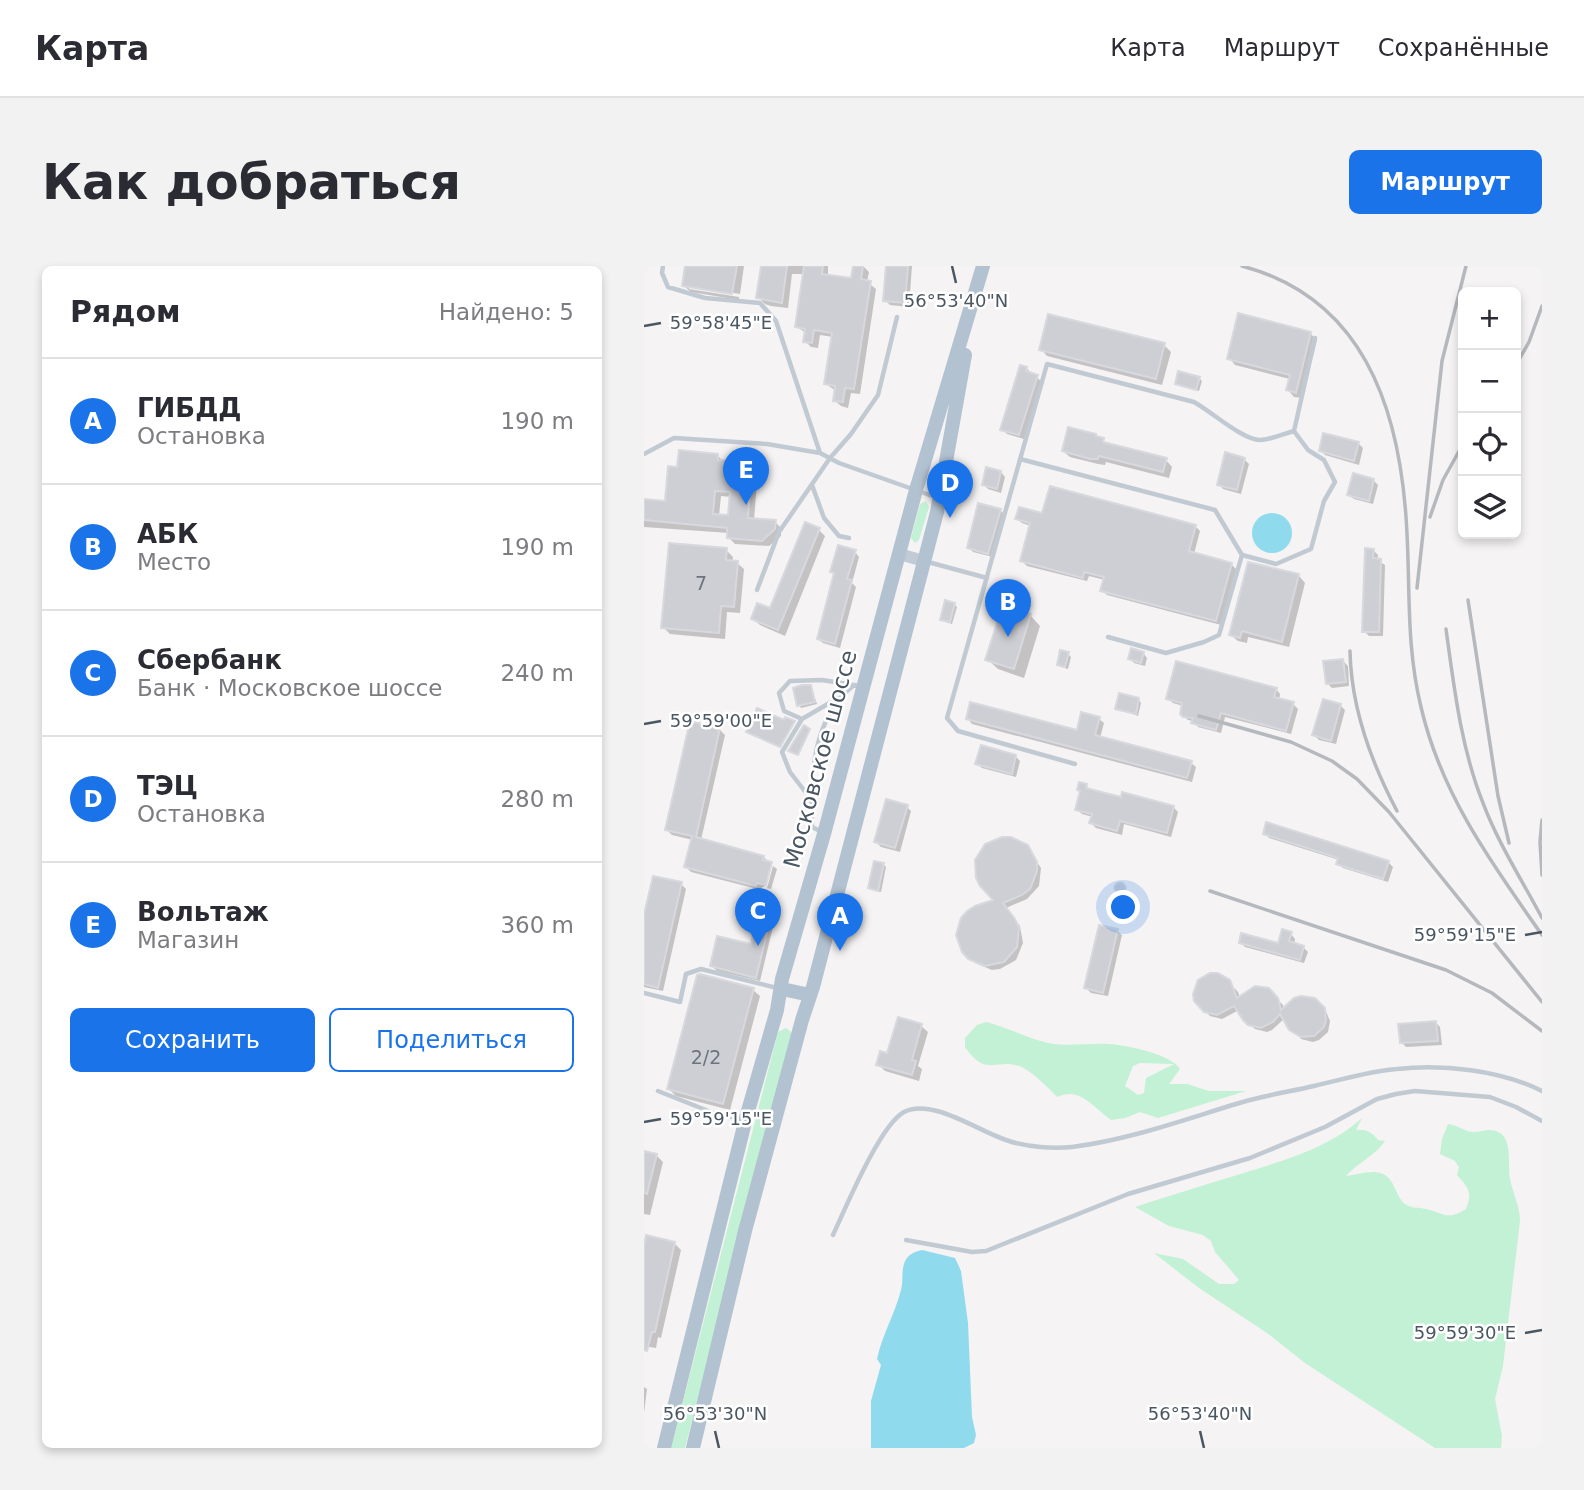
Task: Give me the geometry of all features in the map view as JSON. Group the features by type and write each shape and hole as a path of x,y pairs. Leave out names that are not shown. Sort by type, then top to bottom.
{"main road":[{"name":"Московское шоссе","path":"664,1448 746,1118 777,1010 782,979 824,834 858,686 983,266"},
{"name":"Московское шоссе","path":"693,1448 746,1231 924,561 939,498 977,288"},
{"path":"782,989 810,995"},
{"path":"777,1010 802,1020"}],"street":[{"path":"899,554 924,561"}],"lane":[{"path":"663,266 662,273 668,287 705,298 760,303 776,321 820,453"},
{"path":"757,590 779,532 830,458 878,396 897,317"},
{"path":"1020,459 1215,510 1242,555 1276,564 1311,550 1324,501 1335,482 1324,460 1308,450 1294,430 1315,338"},
{"path":"1075,764 958,731 947,718 1047,363 1194,402 1213,412 1247,439 1262,440 1294,430"},
{"path":"644,454 674,438 767,444 820,453 939,498"},
{"path":"812,484 824,518 839,536 849,538"},
{"path":"1108,637 1167,653 1219,635 1242,555"},
{"path":"924,561 987,578"},
{"path":"802,719 784,711 779,693 790,681 822,680 858,686"},
{"path":"811,800 790,772 782,752 802,719 858,686"},
{"path":"824,834 812,827 812,766 818,740 839,697"},
{"path":"644,993 680,1002 686,974 701,969 782,989"},
{"path":"833,1235 888,1128 904,1112 914,1109 923,1108 943,1113 1006,1141 1069,1147 1174,1124 1245,1101 1394,1069 1434,1068 1471,1072 1509,1079 1542,1091"},
{"path":"658,1091 721,1116 746,1118"},
{"path":"906,1240 972,1252 986,1251 1128,1194 1250,1158 1325,1127 1377,1099 1396,1094 1415,1091 1490,1097 1542,1121"}],"green space":[{"path":"926,501 929,507 919,540 915,543 911,538 920,504"},
{"path":"986,1022 1056,1044 1109,1044 1137,1048 1168,1059 1175,1064 1180,1069 1169,1084 1187,1084 1209,1091 1246,1091 1158,1118 1140,1112 1111,1120 1080,1096 1065,1094 1057,1097 1023,1068 1011,1064 985,1065 979,1062 965,1047 965,1038 977,1025","holes":["1140,1063 1174,1064 1146,1078 1144,1093 1138,1095 1125,1086 1133,1066"]},
{"path":"786,1028 791,1032 791,1037 685,1448 671,1448 778,1032"},
{"path":"1362,1118 1356,1130 1363,1130 1378,1140 1385,1141 1346,1176 1369,1172 1383,1174 1405,1204 1446,1215 1454,1215 1466,1209 1469,1199 1467,1187 1457,1175 1459,1167 1455,1161 1440,1154 1448,1124 1471,1132 1498,1132 1507,1142 1510,1179 1520,1221 1503,1366 1495,1399 1502,1436 1501,1448 1435,1448 1305,1363 1154,1253 1183,1259 1219,1284 1234,1284 1239,1280 1215,1252 1211,1241 1203,1235 1169,1226 1135,1207 1301,1154 1333,1139"}],"water":[{"path":"1272,513 1280,514 1286,519 1291,525 1291,541 1286,547 1280,552 1272,553 1264,552 1258,547 1253,541 1252,533 1253,525 1258,519 1264,514"},
{"path":"922,1250 955,1258 961,1271 968,1323 972,1417 976,1435 974,1443 964,1448 871,1448 871,1401 881,1365 877,1359 879,1350 902,1286 905,1262 910,1255"}],"building":[{"path":"685,266 737,266 732,294 682,286"},
{"path":"761,266 787,266 782,303 756,298"},
{"path":"804,266 823,266 822,274 851,278 853,266 863,266 861,279 871,281 854,389 845,388 843,402 833,401 835,386 824,384 832,333 814,330 812,343 803,342 805,329 795,327"},
{"path":"886,266 908,266 905,303 883,301"},
{"path":"1238,313 1311,332 1296,393 1286,390 1290,375 1227,359"},
{"path":"1048,314 1165,343 1156,379 1039,350"},
{"path":"1020,365 1027,367 1026,371 1038,375 1019,435 1000,430"},
{"path":"1178,371 1200,377 1196,390 1175,384"},
{"path":"1068,427 1096,434 1104,438 1103,442 1167,458 1163,472 1099,456 1098,459 1090,459 1062,451"},
{"path":"1323,433 1359,442 1354,461 1319,451"},
{"path":"679,450 718,454 718,460 752,462 748,518 776,520 775,529 762,541 727,538 727,528 644,520 644,499 665,501 668,466 677,467","holes":["715,491 730,492 728,515 713,514"]},
{"path":"1225,452 1245,458 1237,490 1217,485"},
{"path":"986,467 1001,471 997,489 982,485"},
{"path":"1353,473 1374,479 1369,501 1347,495"},
{"path":"1050,486 1196,525 1189,551 1232,563 1216,621 1100,591 1104,577 1084,572 1083,578 1020,561 1030,523 1015,519 1019,507 1042,513"},
{"path":"978,503 1001,509 988,554 967,548"},
{"path":"805,522 820,528 778,630 751,619 757,603 770,608"},
{"path":"669,543 727,548 726,560 738,561 734,607 721,606 719,633 661,628"},
{"path":"838,545 856,550 847,579 852,580 835,644 817,639 834,573 830,572"},
{"path":"1365,548 1374,549 1373,558 1381,559 1379,632 1362,632"},
{"path":"1248,562 1299,574 1282,642 1242,631 1240,638 1229,635"},
{"path":"945,600 955,603 950,622 940,620"},
{"path":"1003,605 1031,614 1014,669 985,660"},
{"path":"1131,648 1144,652 1141,663 1128,659"},
{"path":"1060,650 1069,652 1065,667 1057,665"},
{"path":"1343,659 1346,682 1326,684 1323,661"},
{"path":"1176,661 1277,688 1274,697 1294,702 1286,731 1221,713 1216,730 1191,723 1193,718 1180,714 1182,703 1166,699"},
{"path":"811,685 815,702 797,706 793,688"},
{"path":"1119,693 1139,698 1136,714 1115,709"},
{"path":"1323,699 1341,704 1331,741 1312,735"},
{"path":"970,702 1077,730 1081,712 1100,717 1095,735 1192,761 1187,778 966,719"},
{"path":"757,708 784,720 785,717 795,721 780,747 746,732"},
{"path":"690,721 720,728 696,837 764,856 763,860 772,862 766,885 757,883 756,886 684,867 692,836 665,830"},
{"path":"804,725 810,729 798,755 788,751"},
{"path":"981,745 1016,755 1012,774 975,764"},
{"path":"1079,782 1087,784 1086,788 1121,797 1122,792 1174,806 1167,833 1120,821 1117,831 1089,823 1092,814 1075,810 1080,791 1077,790"},
{"path":"886,799 908,805 895,848 874,842"},
{"path":"1266,822 1389,861 1383,879 1336,864 1338,858 1263,834"},
{"path":"1002,837 1011,837 1028,845 1037,862 1037,871 1030,889 1003,903 1019,928 1017,947 1004,962 985,966 968,959 962,952 956,935 961,918 967,911 993,900 976,878 975,860 985,844"},
{"path":"874,861 884,863 878,891 868,888"},
{"path":"653,876 682,882 658,988 644,984 644,914"},
{"path":"1120,883 1124,884 1124,892 1120,893 1116,892 1115,888 1116,884"},
{"path":"755,904 773,908 756,978 710,966 717,936 751,944 755,926 750,925"},
{"path":"1099,925 1118,929 1103,993 1084,988"},
{"path":"1282,929 1292,932 1289,941 1304,946 1300,960 1239,943 1241,933 1278,943"},
{"path":"1210,973 1218,973 1230,980 1237,998 1255,986 1269,988 1278,998 1281,1010 1294,998 1315,998 1325,1008 1324,1027 1314,1036 1301,1037 1289,1030 1280,1014 1273,1022 1261,1028 1248,1025 1234,1006 1217,1015 1204,1012 1194,1001 1193,994 1198,980"},
{"path":"697,975 754,988 723,1104 667,1089"},
{"path":"898,1017 922,1024 912,1060 916,1061 912,1075 876,1065 880,1051 887,1053"},
{"path":"1436,1021 1438,1041 1400,1043 1398,1024"},
{"path":"644,1151 657,1154 647,1194 644,1193"},
{"path":"646,1235 675,1242 655,1332 652,1332 647,1351 644,1350"}],"railway":[{"path":"1242,266 1283,281 1317,303 1345,330 1366,362 1382,397 1394,435 1402,475 1413,659 1421,707 1430,739 1441,769 1470,827 1542,935"},
{"path":"1417,588 1442,361 1466,266"},
{"path":"1521,356 1542,306"},
{"path":"1430,517 1443,480 1458,453"},
{"path":"1468,600 1498,796 1509,843"},
{"path":"1446,629 1459,717 1475,782 1496,832 1542,918"},
{"path":"1350,651 1354,693 1364,734 1397,811"},
{"path":"1199,716 1291,742 1332,761 1357,779 1389,812 1542,1002"},
{"path":"1542,820 1542,875"},
{"path":"1210,891 1446,970 1492,993 1542,1031"}],"place":[{"name":"Вольтаж","path":"746,505"},
{"name":"ТЭЦ","path":"950,518"},
{"name":"АБК","path":"1008,637"},
{"name":"Сбербанк","path":"758,946"},
{"name":"ГИБДД","path":"840,951"}]}
